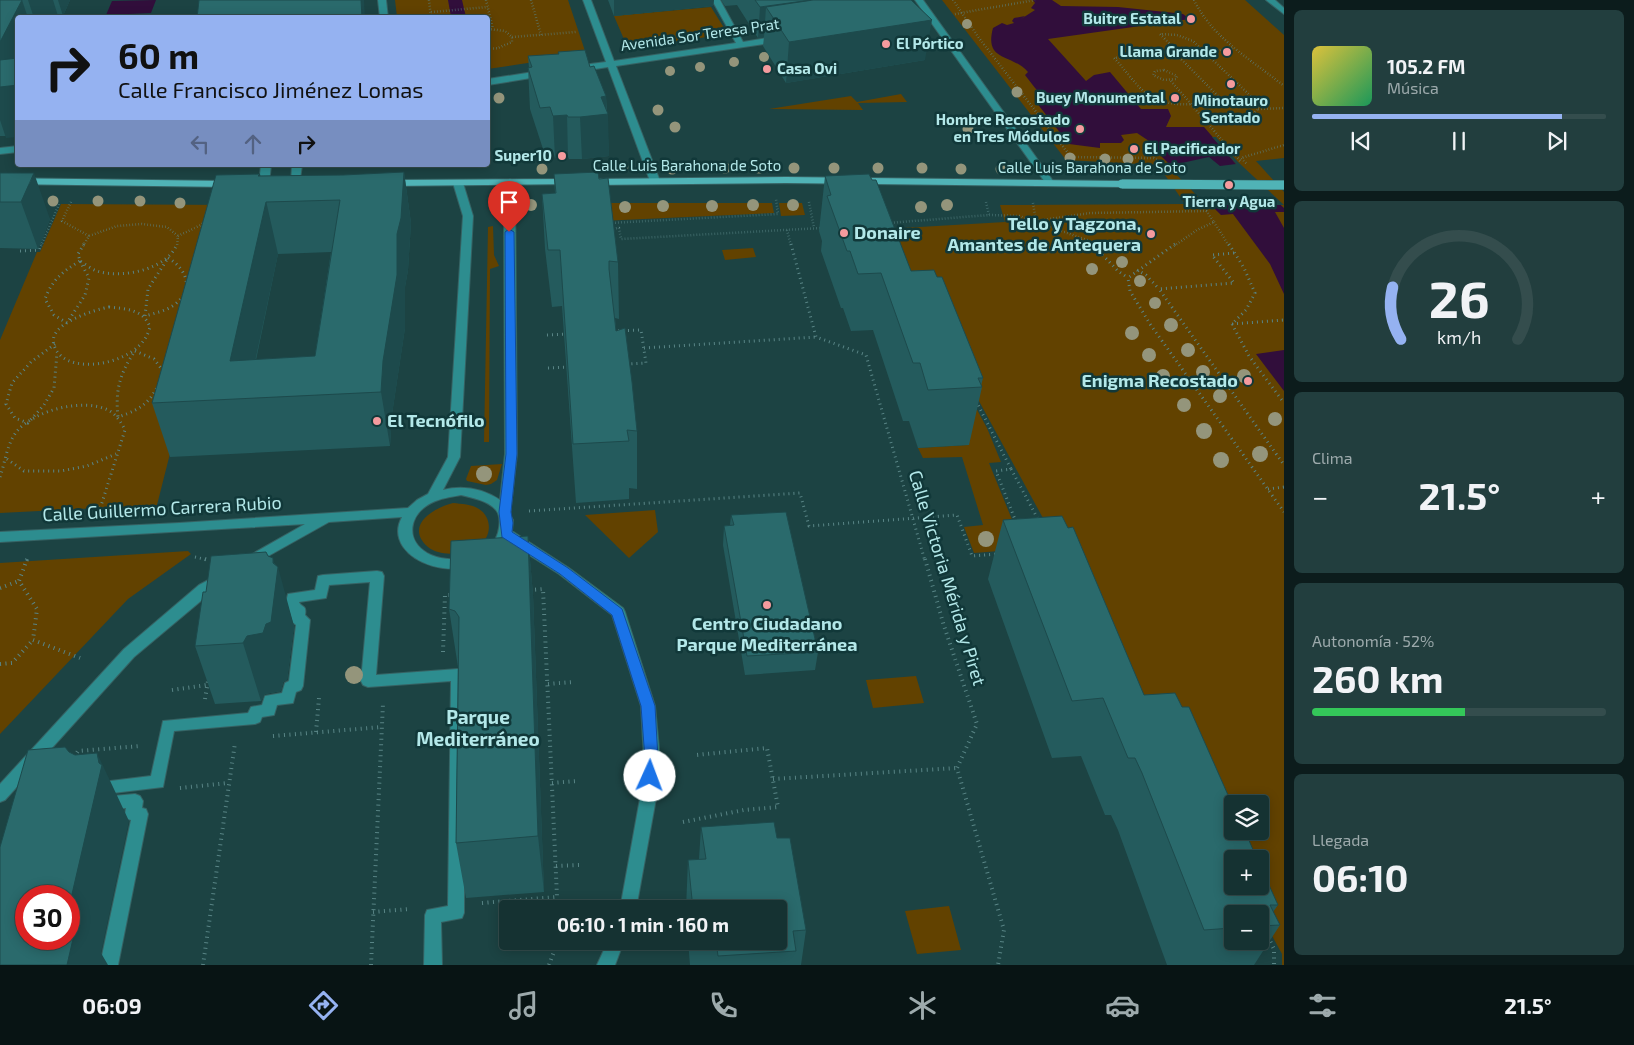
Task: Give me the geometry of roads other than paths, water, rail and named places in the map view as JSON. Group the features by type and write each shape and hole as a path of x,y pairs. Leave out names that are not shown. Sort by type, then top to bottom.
{"main road":[{"path":"0,181 237,184"},
{"name":"Calle Luis Barahona de Soto","path":"382,183 774,181 1284,185"}],"street":[{"path":"382,0 384,15"},
{"path":"587,0 602,45 655,181"},
{"path":"716,0 741,45"},
{"path":"919,0 928,18 1050,183"},
{"path":"1270,0 1284,12"},
{"name":"Avenida Sor Teresa Prat","path":"490,82 789,38"},
{"path":"0,151 15,149"},
{"path":"264,184 266,167"},
{"path":"296,184 297,167"},
{"path":"505,512 488,497 475,493 446,492 432,497 412,512 405,528 408,545 416,554 428,560 443,564 459,564 482,557 500,544 506,534 508,523 505,512 512,454 510,182"},
{"path":"432,497 454,457 468,216 458,183"},
{"name":"Calle Guillermo Carrera Rubio","path":"0,537 412,512"},
{"name":"Calle Guillermo Carrera Rubio","path":"0,795 129,653 204,590 326,518"},
{"path":"506,534 564,571 618,612 648,706 652,759 649,793 630,900"},
{"path":"109,965 140,814 133,814 135,801 103,803 107,787 158,782 168,725 256,718 256,711 269,710 270,700 288,699 290,687 296,686 303,620 297,620 299,609 291,610 293,598 321,594 323,580 377,576 368,681 458,675 456,913 433,914 433,965"},
{"path":"606,965 612,950"}],"place":[{"name":"Buitre Estatal","path":"1191,19"},
{"name":"El Pórtico","path":"886,44"},
{"name":"Llama Grande","path":"1227,52"},
{"name":"Casa Ovi","path":"767,69"},
{"name":"Minotauro Sentado","path":"1231,84"},
{"name":"Buey Monumental","path":"1175,98"},
{"name":"Hombre Recostado en Tres Módulos","path":"1080,129"},
{"name":"El Pacificador","path":"1134,149"},
{"name":"Super10","path":"562,156"},
{"name":"Tierra y Agua","path":"1229,185"},
{"name":"Donaire","path":"844,233"},
{"name":"Tello y Tagzona, Amantes de Antequera","path":"1151,234"},
{"name":"Enigma Recostado","path":"1248,381"},
{"name":"El Tecnófilo","path":"377,421"},
{"name":"Centro Ciudadano Parque Mediterránea","path":"767,605"}],"district":[{"name":"Parque Mediterráneo","path":"478,728"}]}
